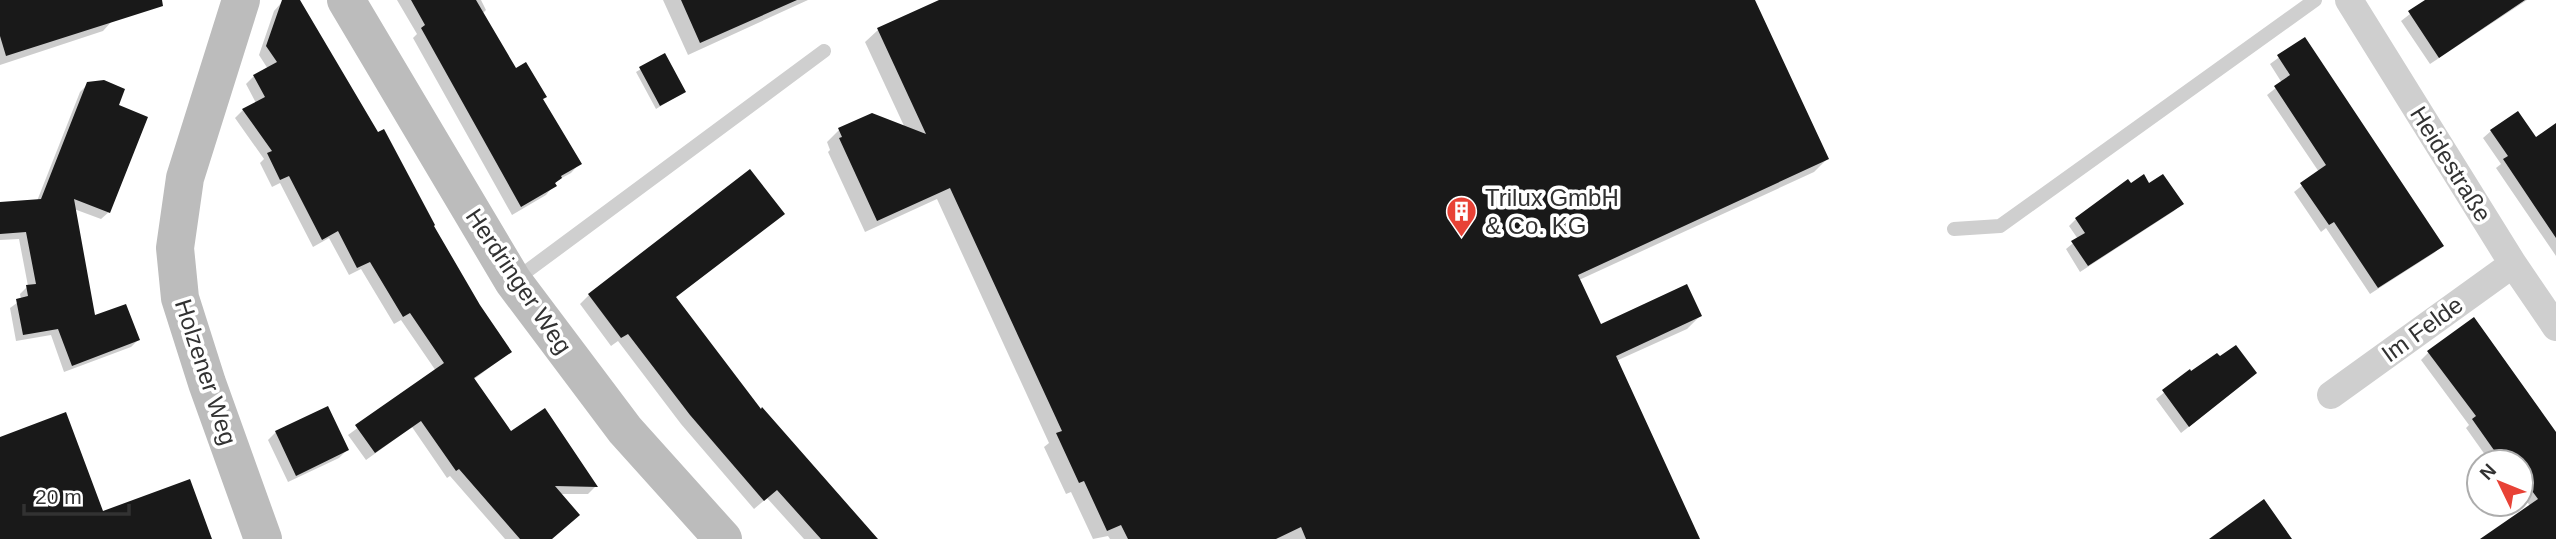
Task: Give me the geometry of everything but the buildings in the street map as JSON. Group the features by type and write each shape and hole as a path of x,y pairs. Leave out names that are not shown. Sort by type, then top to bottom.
{"main road":[{"name":"Holzener Weg","path":"241,0 185,178 175,248 180,298 207,383 263,539"},
{"name":"Herdringer Weg","path":"346,0 513,281 625,430 723,539"}],"street":[{"name":"Heidestraße","path":"2349,0 2513,264 2556,327"},
{"name":"Im Felde","path":"2331,395 2513,264"}],"lane":[{"path":"1954,229 2000,226 2315,0"},
{"path":"513,281 824,51"}],"place":[{"name":"Trilux GmbH & Co. KG","path":"1462,238"}]}
